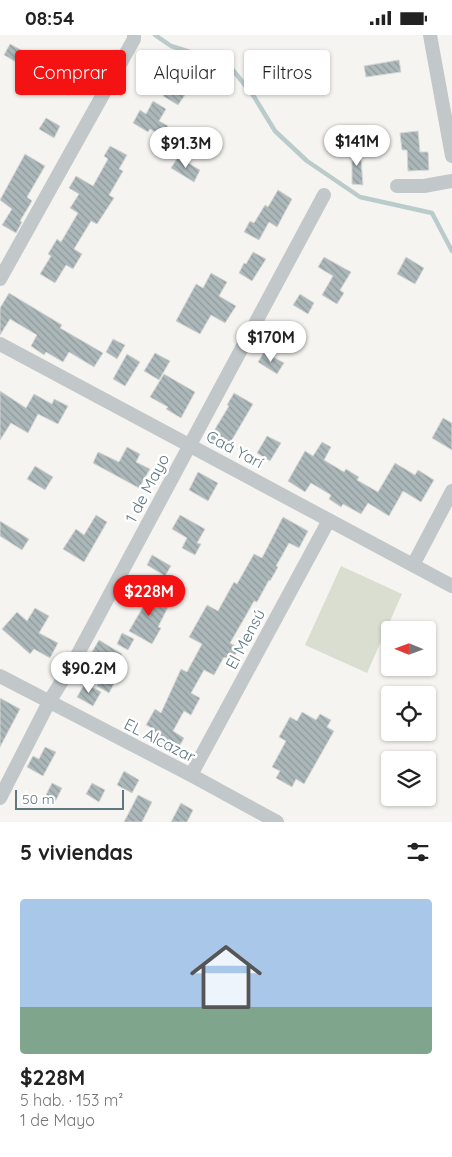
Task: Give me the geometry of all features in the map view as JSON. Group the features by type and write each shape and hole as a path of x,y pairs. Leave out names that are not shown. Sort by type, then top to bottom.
{"street":[{"path":"430,35 452,156"},
{"path":"0,279 134,37"},
{"path":"397,186 424,186 452,181"},
{"name":"1 de Mayo","path":"0,798 49,702 73,663 324,195"},
{"name":"Caá Yarí","path":"0,344 452,586"},
{"path":"412,565 452,491"},
{"name":"El Mensú","path":"191,775 329,520"},
{"name":"EL Alcazar","path":"0,676 191,775 269,820"}],"shaded area":[{"path":"341,566 402,594 390,621 381,621 381,641 367,673 305,645"}],"building":[{"path":"10,44 21,50 15,50 15,61 4,55"},
{"path":"399,60 401,72 366,77 364,66"},
{"path":"164,95 185,95 178,105"},
{"path":"153,101 166,109 159,121 168,126 162,136 150,129 148,132 133,123 140,110 146,114"},
{"path":"46,118 60,126 54,138 39,129"},
{"path":"418,131 420,152 428,152 429,170 408,171 407,150 402,150 400,133"},
{"path":"110,146 127,155 119,169 123,171 109,195 114,198 97,224 91,221 74,249 82,254 73,269 66,265 55,283 40,274 51,256 48,254 57,239 61,242 78,213 70,208 79,194 69,188 76,176 93,186 108,159 104,156"},
{"path":"360,147 363,185 352,184 352,148"},
{"path":"25,154 45,166 27,197 32,201 20,221 22,222 16,233 2,225 12,209 0,200"},
{"path":"178,157 200,170 194,182 171,168"},
{"path":"278,190 292,199 277,227 269,222 259,240 244,232 250,221 254,223 265,205 268,207"},
{"path":"253,252 266,259 252,281 239,273"},
{"path":"324,257 351,272 340,290 344,293 337,304 322,295 333,276 318,267"},
{"path":"406,257 424,268 415,284 397,274"},
{"path":"211,273 227,282 219,296 236,306 225,323 211,315 200,334 176,321 196,284 203,288"},
{"path":"9,293 62,325 60,328 103,353 94,367 69,352 63,362 46,352 44,355 31,346 37,335 10,319 0,335 0,308"},
{"path":"300,294 314,303 308,314 293,305"},
{"path":"113,339 125,345 117,359 106,352"},
{"path":"264,352 284,363 277,374 258,362"},
{"path":"155,353 170,361 159,380 144,371"},
{"path":"127,354 140,362 125,386 113,379"},
{"path":"164,374 195,392 181,418 166,409 168,407 150,397"},
{"path":"0,391 26,408 34,394 52,404 54,399 68,406 58,424 38,414 28,433 11,423 0,440"},
{"path":"234,393 253,404 226,450 209,439 229,406 227,405"},
{"path":"443,418 452,423 452,450 432,438"},
{"path":"267,436 281,443 270,461 257,453"},
{"path":"322,442 331,447 324,460 344,472 346,469 359,477 357,480 378,492 395,463 415,475 418,470 434,480 421,502 403,491 389,516 368,503 361,514 343,504 341,507 329,499 331,495 311,483 305,492 288,481 305,451 313,456"},
{"path":"127,447 140,454 136,462 150,469 139,488 93,463 98,452 119,462"},
{"path":"35,466 53,477 45,490 27,479"},
{"path":"198,472 218,483 208,501 189,490"},
{"path":"96,515 107,522 84,562 63,549 76,529 84,535"},
{"path":"180,515 205,529 197,543 201,544 195,555 182,548 187,538 172,529"},
{"path":"283,517 308,531 299,548 289,543 270,581 257,602 254,601 230,643 239,648 232,661 224,657 214,675 204,670 191,693 200,698 191,715 184,711 173,731 184,738 175,754 162,746 164,744 148,735 152,728 146,725 155,709 161,713 181,669 187,672 202,644 189,637 207,605 218,611 234,582 237,584 254,554 262,558"},
{"path":"0,521 29,539 22,550 0,536"},
{"path":"152,555 171,566 165,576 147,565"},
{"path":"140,589 169,605 158,627 161,628 152,644 129,631 143,607 134,602"},
{"path":"35,608 49,616 39,633 58,643 50,658 34,649 30,654 2,629 17,612 27,621"},
{"path":"122,633 134,639 128,650 117,644"},
{"path":"99,640 122,654 113,670 89,657"},
{"path":"104,673 116,680 109,693 97,686"},
{"path":"85,683 101,692 93,706 77,697"},
{"path":"0,698 20,709 0,747"},
{"path":"302,712 316,720 320,714 331,720 327,727 334,731 304,784 296,779 292,787 276,778 280,771 272,767 286,741 279,737 290,717 297,721"},
{"path":"45,747 56,752 43,776 27,767 33,756 39,759"},
{"path":"124,771 139,780 132,793 117,785"},
{"path":"52,783 62,788 54,804 44,799"},
{"path":"92,783 105,790 99,802 86,794"},
{"path":"138,795 152,802 142,822 124,822"},
{"path":"181,803 193,810 187,822 171,822"}],"waterway":[{"path":"155,35 171,46 228,64 253,95 275,131 307,161 360,197 432,213 452,251"}]}
